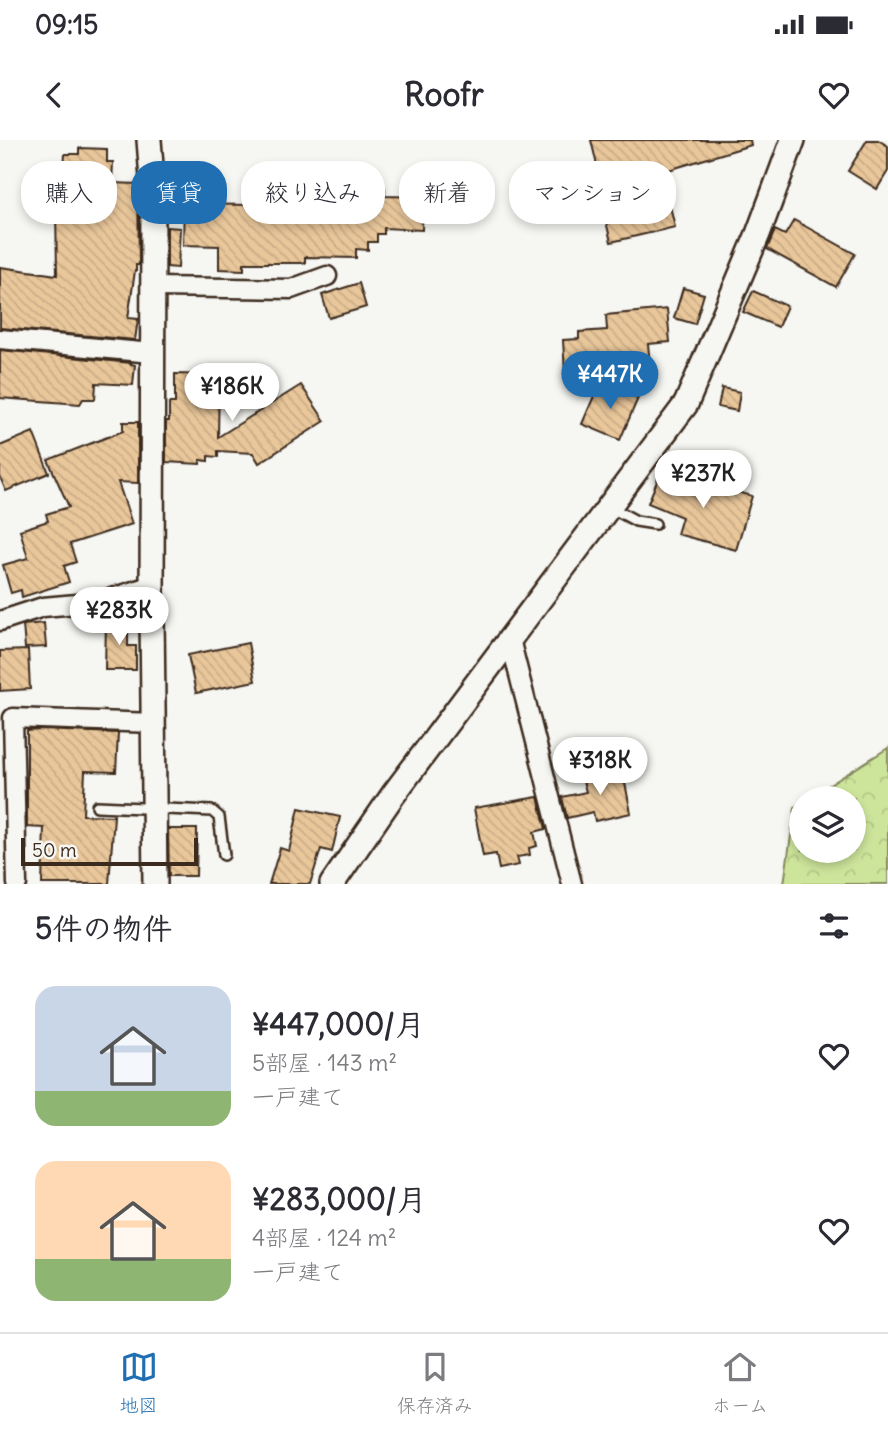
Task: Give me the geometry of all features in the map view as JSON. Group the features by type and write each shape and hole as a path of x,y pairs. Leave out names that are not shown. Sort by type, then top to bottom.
{"street":[{"path":"149,140 153,191 152,615 155,884"},
{"path":"332,884 393,795 687,404 758,234 793,140"},
{"path":"153,287 291,289 327,276"},
{"path":"0,340 152,353"},
{"path":"0,621 43,607 99,602 143,588 152,615"},
{"path":"510,639 572,884"},
{"path":"17,884 13,718 153,723"}],"lane":[{"path":"610,506 636,521 655,524"},
{"path":"97,806 212,811 219,817 224,855"}],"green space":[{"path":"888,748 888,884 784,884 789,849 789,863 866,863 866,786 828,786"}],"building":[{"path":"591,140 750,140 751,145 676,168 676,161 596,161"},
{"path":"867,140 878,140 888,146 888,171 877,189 848,171"},
{"path":"79,148 107,149 107,161 65,161 65,154 79,154"},
{"path":"117,183 131,184 131,224 138,224 139,265 136,265 128,318 138,319 135,340 0,328 0,267 57,275 56,224 117,224"},
{"path":"385,196 399,196 399,224 422,224 422,230 384,228 384,234 377,234 377,242 368,242 368,250 356,249 356,258 305,257 305,263 244,263 244,270 219,269 219,246 183,245 184,224 227,224 227,205 241,205 241,224 385,224"},
{"path":"794,220 855,254 836,287 767,249 775,230 785,235"},
{"path":"607,224 674,224 675,227 611,242"},
{"path":"167,227 180,228 178,268 167,267"},
{"path":"359,283 366,307 329,318 322,295"},
{"path":"683,288 704,294 695,324 674,318"},
{"path":"753,291 787,306 778,327 743,312"},
{"path":"667,309 670,342 648,344 650,365 565,373 563,340 579,339 579,332 607,330 606,315"},
{"path":"0,350 131,363 135,365 133,385 96,383 95,399 83,399 80,404 0,398"},
{"path":"175,374 210,375 209,383 219,382 218,437 301,385 325,421 259,463 253,453 218,451 218,457 208,456 208,461 200,460 200,464 166,462 166,421 169,421 169,403 175,403"},
{"path":"600,382 638,398 620,440 582,424"},
{"path":"722,388 740,392 737,411 718,407"},
{"path":"123,422 138,422 138,483 118,482 132,524 70,544 76,562 64,566 69,582 22,597 21,590 11,593 3,565 28,558 20,530 48,521 46,514 69,507 48,460 123,431"},
{"path":"33,432 49,473 6,491 0,477 0,446"},
{"path":"662,469 720,493 722,488 752,496 736,550 677,534 682,517 648,503"},
{"path":"106,620 128,620 128,646 136,646 136,670 105,670"},
{"path":"44,623 46,647 25,648 23,625"},
{"path":"248,643 255,681 196,693 188,655"},
{"path":"28,650 30,689 0,691 0,651"},
{"path":"27,731 118,733 116,772 85,771 83,815 114,816 109,884 42,884 44,828 27,827"},
{"path":"622,768 631,813 595,821 593,812 567,818 562,797 586,792 582,777"},
{"path":"538,797 546,829 534,832 537,846 529,848 530,855 517,857 519,865 499,869 496,854 483,856 474,808"},
{"path":"299,808 340,817 332,852 321,849 310,884 269,884 280,848 289,851"},
{"path":"168,829 197,829 196,876 169,876"}]}
